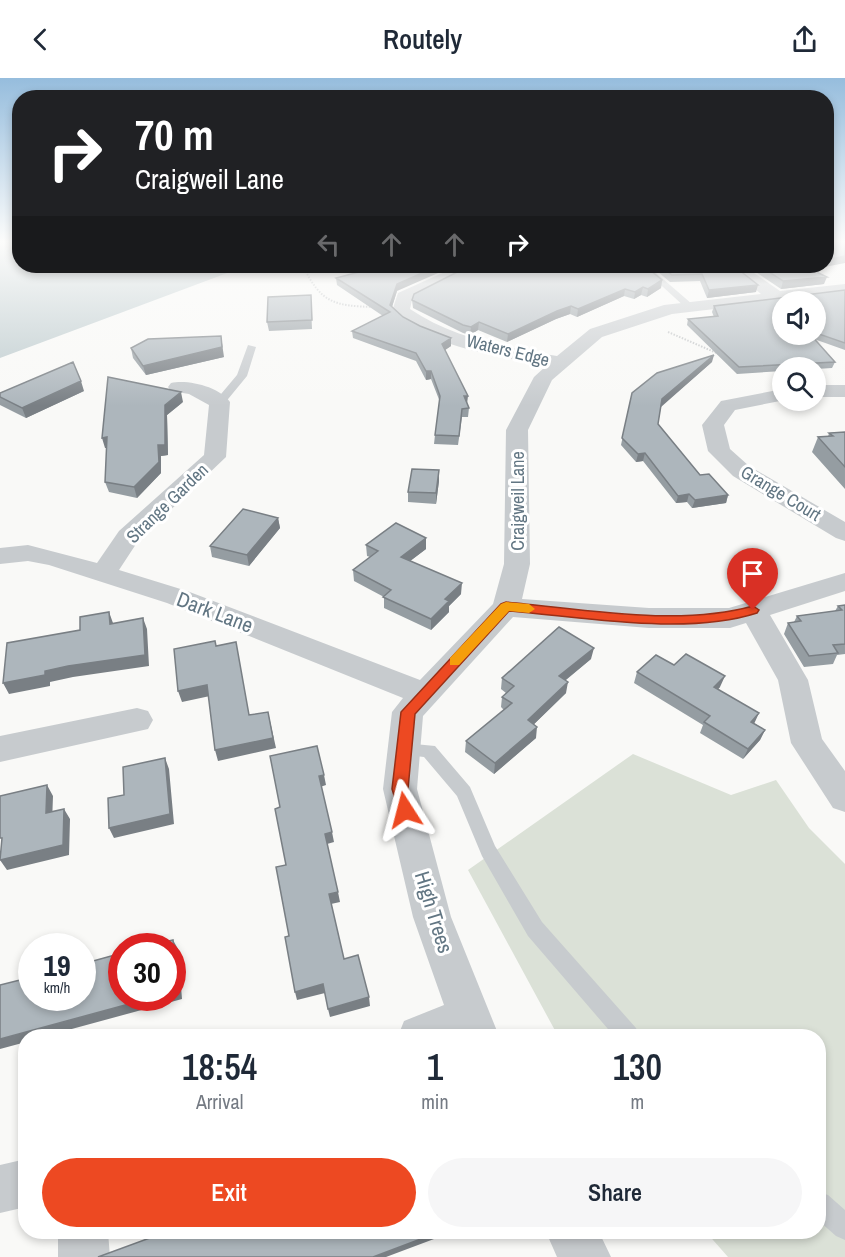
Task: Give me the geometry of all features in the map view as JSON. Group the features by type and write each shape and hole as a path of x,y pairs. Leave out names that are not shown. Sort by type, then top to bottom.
{"street":[{"path":"402,307 406,296"},
{"name":"Craigweil Lane","path":"506,607 517,564 517,430 544,377 596,333 655,312 772,296"},
{"name":"Waters Edge","path":"402,307 401,311 416,323 453,337 503,351 561,363"},
{"path":"178,387 194,389 220,402"},
{"path":"826,391 845,391"},
{"name":"Grange Court","path":"772,397 728,405 713,425 719,451 741,471 782,493 845,533"},
{"name":"Strange Garden","path":"104,573 128,536 215,457 220,402"},
{"name":"Dark Lane","path":"0,556 28,553 104,573 177,597 425,694"},
{"path":"506,607 649,618 730,618 845,582"},
{"name":"High Trees","path":"474,1027 432,917 400,789 408,712 506,607"},
{"path":"753,610 793,680 807,743 845,798"},
{"path":"0,749 136,720"},
{"path":"0,1189 18,1185"},
{"path":"83,1239 84,1257"},
{"path":"575,1239 585,1257"}],"lane":[{"path":"678,296 689,306"},
{"path":"220,402 243,376 251,347"},
{"path":"404,749 429,751 464,792 488,850 535,929 622,1029"},
{"path":"826,1210 845,1227"}],"path":[{"path":"327,296 350,308 402,307"},
{"path":"655,312 667,318 661,328 727,357"}],"shaded area":[{"path":"0,296 166,296 0,358"},
{"path":"633,754 731,795 776,780 809,828 845,864 845,1257 728,1257 712,1239 826,1239 826,1029 554,1029 468,870"}],"building":[{"path":"311,296 312,320 267,322 268,297"},
{"path":"365,296 393,296 390,305 403,317 451,338 442,344 468,396 464,396 469,408 462,409 459,436 435,435 440,396 431,371 426,371 416,353 352,331 390,312"},
{"path":"413,296 609,296 578,309 571,306 557,311 508,334 479,322 471,327 463,325 412,300"},
{"path":"826,296 845,296 845,343 826,336"},
{"path":"772,299 772,345 820,345 835,362 826,362 826,357 772,357 772,365 739,367 688,319 718,316 714,306"},
{"path":"221,336 222,347 143,366 131,348 148,339"},
{"path":"714,355 662,399 658,424 700,475 709,474 728,495 695,500 689,494 678,496 645,453 638,454 622,438 632,393 657,373"},
{"path":"73,362 81,381 22,408 0,397 0,393"},
{"path":"108,377 181,392 165,405 165,445 158,445 159,462 134,487 105,482 107,437 102,438"},
{"path":"845,432 845,467 818,437 833,436 829,433"},
{"path":"412,469 439,470 436,493 408,492"},
{"path":"243,509 278,518 247,555 210,546"},
{"path":"396,523 426,538 401,557 462,583 445,599 449,601 431,619 383,597 391,590 353,570 378,551 366,545"},
{"path":"845,605 845,644 833,645 838,653 809,656 788,623 801,621 797,616 842,610 838,606"},
{"path":"109,612 110,624 143,618 145,655 68,666 45,671 45,675 3,683 7,643 80,630 80,617"},
{"path":"559,627 594,648 559,676 568,682 528,720 537,727 495,763 466,741 512,703 502,697 514,686 502,678"},
{"path":"215,641 216,646 236,642 249,715 268,712 273,738 215,750 207,685 178,691 174,649"},
{"path":"686,654 725,676 714,687 759,713 751,722 765,730 748,749 704,722 710,716 637,672 656,655 674,665"},
{"path":"317,746 324,775 319,776 332,832 325,834 338,892 329,894 344,959 358,955 369,997 328,1009 323,984 295,992 285,937 289,936 276,867 286,865 275,809 280,807 270,756"},
{"path":"165,758 170,814 109,828 108,798 124,795 123,767"},
{"path":"47,785 46,813 64,809 63,845 0,860 2,838 0,838 0,796"},
{"path":"108,957 108,1010 37,1029 18,1029 18,1034 0,1039 0,985 18,980 18,1011 96,1011 96,960"},
{"path":"147,1239 421,1239 373,1257 98,1257"}],"slow traffic":[{"path":"455,662 506,607 529,609"}],"route":[{"path":"405,810 400,789 408,712 506,607 649,618 730,618 753,610"}]}
